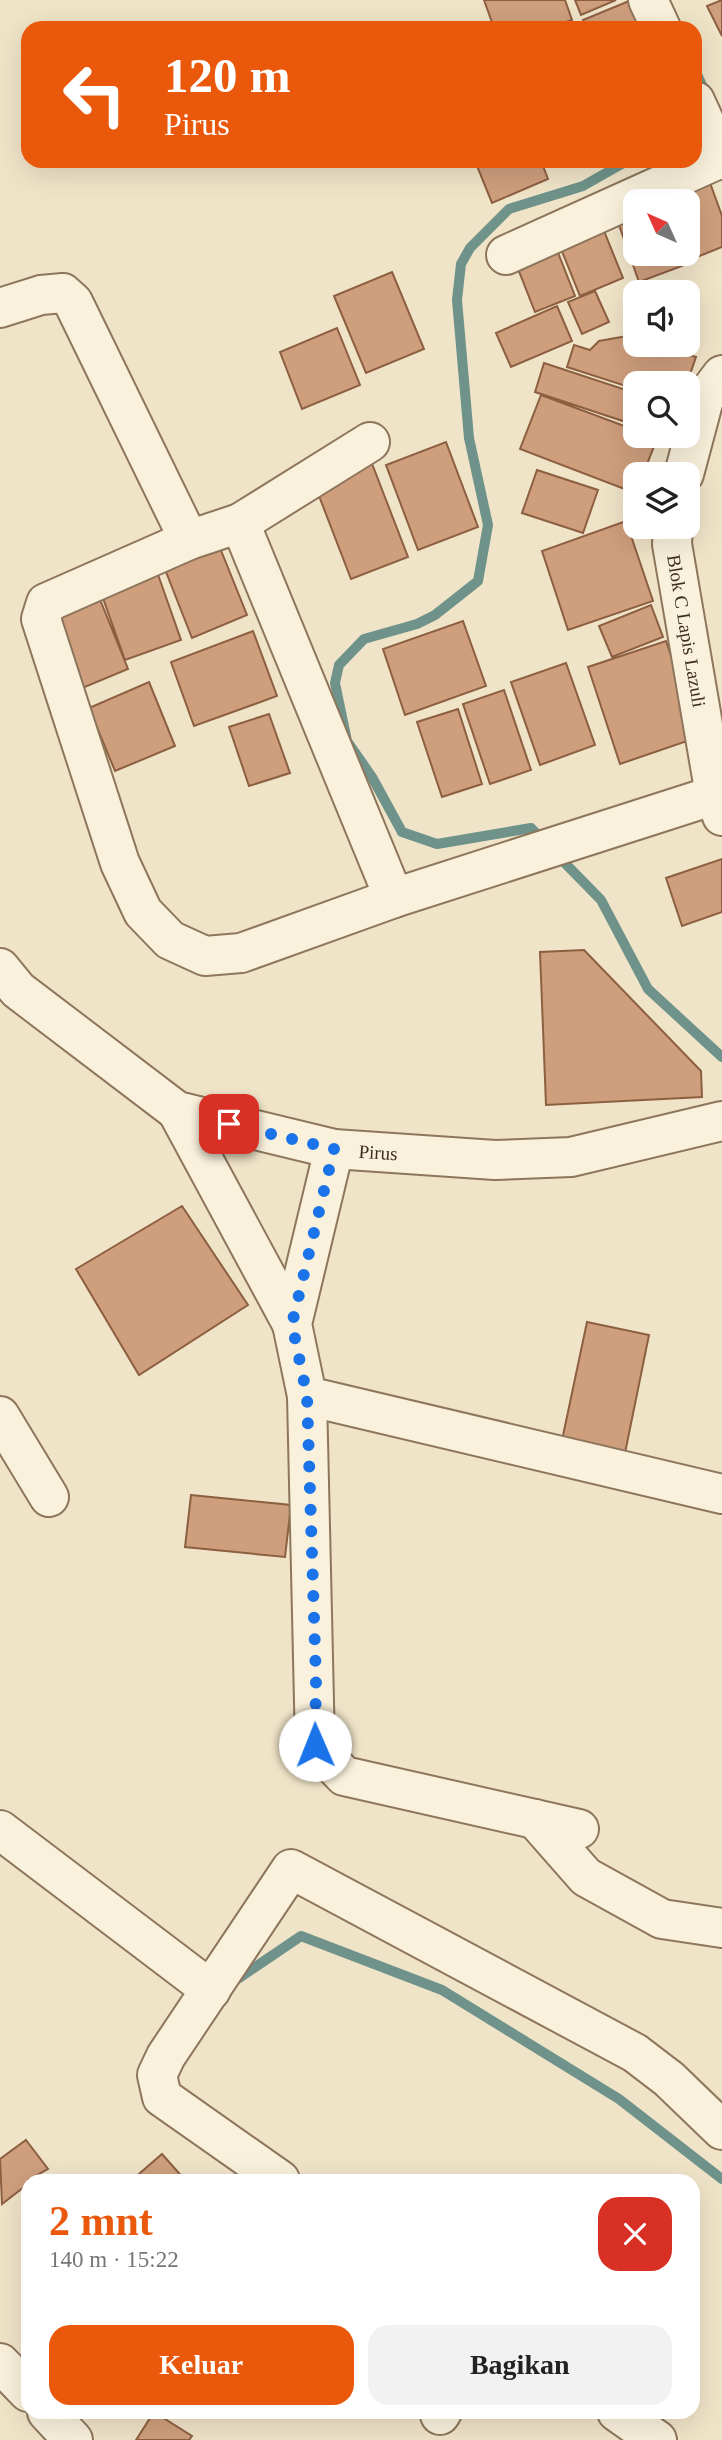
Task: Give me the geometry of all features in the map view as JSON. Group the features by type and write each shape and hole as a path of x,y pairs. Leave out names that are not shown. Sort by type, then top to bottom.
{"street":[{"path":"648,0 658,21"},
{"path":"702,116 722,159 702,168"},
{"path":"506,255 702,168"},
{"path":"0,307 41,295 63,293 74,302 189,540"},
{"path":"687,462 704,399 722,375"},
{"path":"370,442 240,523 189,540 46,603 41,619 120,863 144,912 170,940 205,956 240,953 394,898 719,806"},
{"path":"240,523 394,898"},
{"name":"Blok C Lapis Lazuli","path":"672,539 719,806"},
{"name":"Pirus","path":"6,989 177,1111 334,1149 495,1160 571,1157 722,1121"},
{"path":"177,1111 292,1324 307,1396 316,1680 315,1745 344,1776 579,1829"},
{"path":"292,1324 334,1149"},
{"path":"307,1396 722,1494"},
{"path":"0,1416 49,1497"},
{"path":"535,1819 586,1877 662,1919 722,1928"},
{"path":"0,1830 211,1990"},
{"path":"271,2174 162,2097 157,2086 157,2075 166,2056 291,1869 635,2053 669,2080 722,2130"},
{"path":"0,2363 21,2385"},
{"path":"54,2419 73,2440"},
{"path":"627,2419 657,2440"}],"building":[{"path":"484,0 565,0 572,20 569,21 492,21"},
{"path":"575,0 616,0 581,15"},
{"path":"722,0 722,36 707,6"},
{"path":"629,1 637,21 584,21"},
{"path":"478,168 544,168 548,179 492,203"},
{"path":"705,169 722,216 722,247 700,256 700,189 680,189"},
{"path":"623,205 623,236 613,208"},
{"path":"600,221 623,278 580,296 557,239"},
{"path":"553,240 575,296 535,312 513,256"},
{"path":"633,266 682,266 644,280 638,280"},
{"path":"392,272 424,349 366,373 334,296"},
{"path":"595,291 609,322 582,334 568,302"},
{"path":"557,306 572,341 511,367 496,333"},
{"path":"337,328 360,385 302,409 280,352"},
{"path":"623,337 623,357 696,357 691,371 623,371 623,385 567,367 574,345 590,350 599,341"},
{"path":"544,363 623,389 623,421 535,392"},
{"path":"541,395 623,426 623,448 653,448 648,462 623,462 623,488 520,449"},
{"path":"446,442 478,527 418,550 386,465"},
{"path":"371,461 408,557 351,579 314,483"},
{"path":"537,470 598,490 583,533 522,513"},
{"path":"623,522 623,539 632,539 653,601 568,630 542,551"},
{"path":"214,533 247,615 192,638 159,554"},
{"path":"155,566 181,640 125,660 99,587"},
{"path":"95,587 128,669 80,689 46,607"},
{"path":"651,605 663,637 612,657 599,626"},
{"path":"463,621 486,686 405,715 383,649"},
{"path":"253,631 277,696 194,726 171,662"},
{"path":"666,641 699,737 620,764 588,667"},
{"path":"566,663 595,745 540,765 511,682"},
{"path":"149,682 175,746 115,771 89,708"},
{"path":"504,690 531,770 490,784 463,704"},
{"path":"458,709 482,784 442,797 417,722"},
{"path":"269,714 290,773 249,786 229,727"},
{"path":"722,859 722,912 682,926 666,878"},
{"path":"584,950 701,1071 702,1097 546,1105 540,952"},
{"path":"182,1206 248,1305 139,1375 76,1269"},
{"path":"587,1322 649,1335 624,1458 561,1445"},
{"path":"191,1495 291,1505 285,1557 185,1547"},
{"path":"26,2140 48,2169 39,2174 21,2174 21,2189 2,2204 0,2159"},
{"path":"162,2154 180,2174 139,2174"},
{"path":"150,2419 165,2419 192,2436 189,2440 136,2440"}],"waterway":[{"path":"702,85 707,96"},
{"path":"544,841 531,828 437,844 402,832 372,777 347,741 335,683 339,665 364,639 417,624 435,615 478,581 488,525 469,438 457,300 461,264 470,248 509,209 583,186 615,168"},
{"path":"557,855 601,900 648,989 722,1057"},
{"path":"230,1976 239,1978 301,1936 442,1990 619,2099 722,2179"}],"route":[{"path":"229,1124 334,1149 292,1324 307,1396 316,1680 315,1745"}]}
